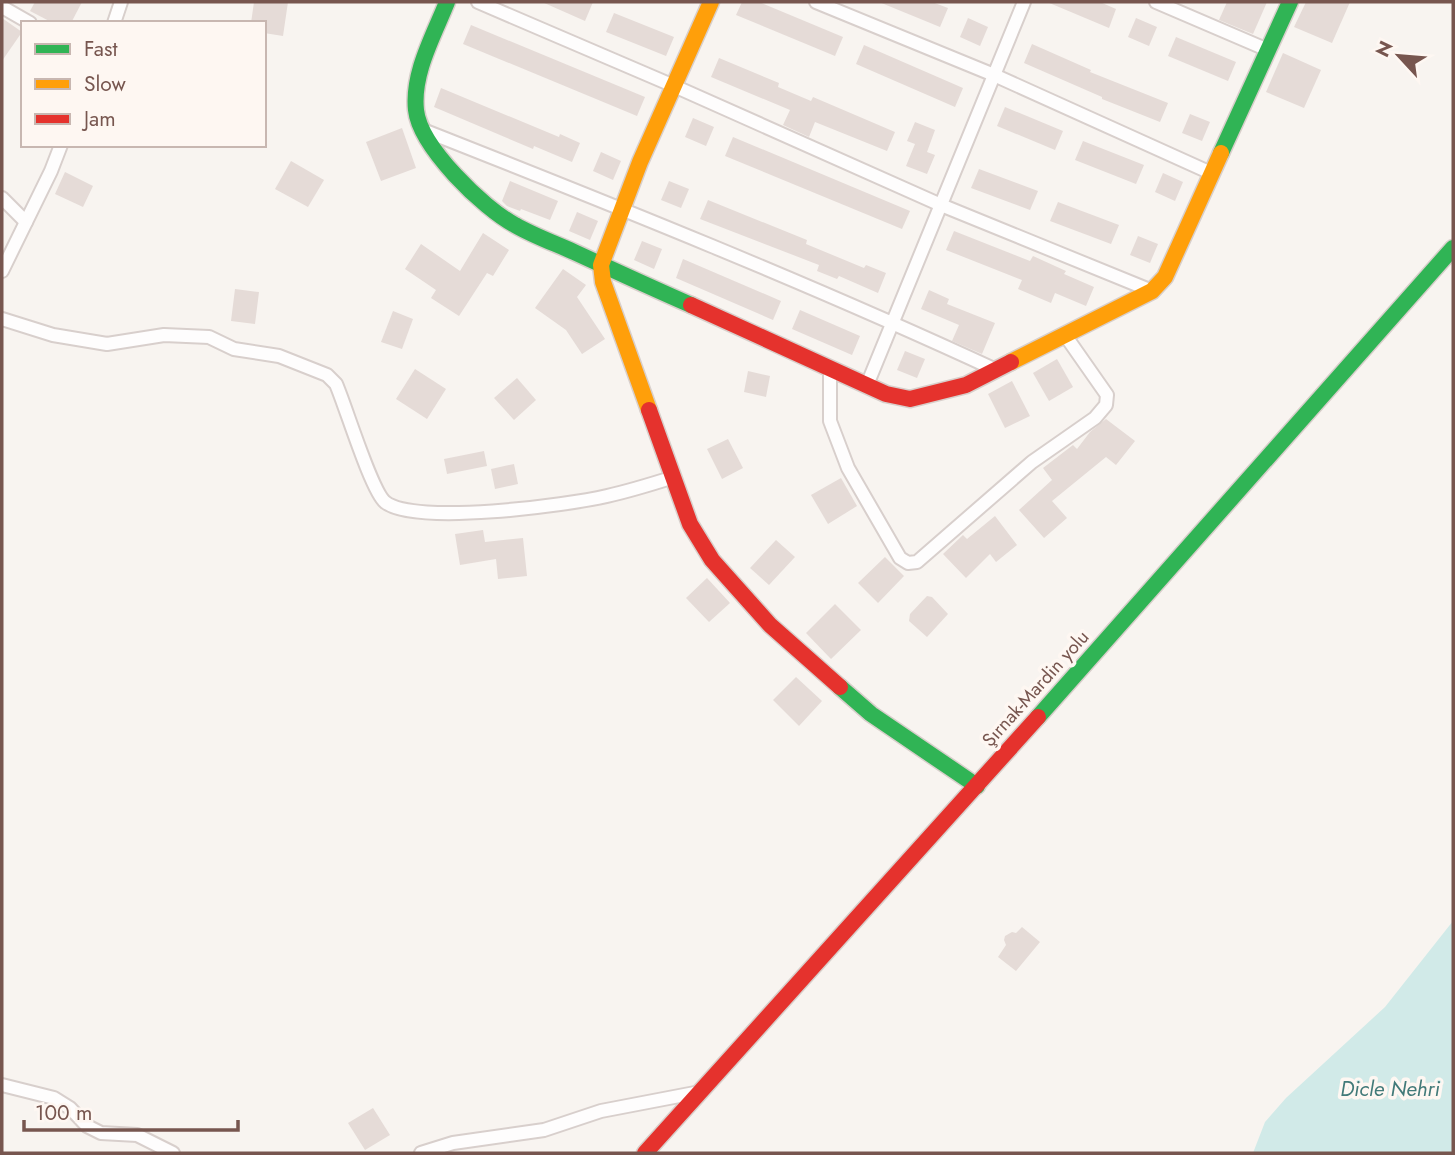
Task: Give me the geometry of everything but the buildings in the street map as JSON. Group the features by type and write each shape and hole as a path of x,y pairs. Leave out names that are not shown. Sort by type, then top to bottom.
{"street":[{"path":"115,21 121,2"},
{"path":"447,2 422,64 416,111 424,131 445,166 495,212 514,225 886,394 910,399 967,385 1152,291 1165,278 1290,2"},
{"path":"478,2 941,205 1152,291"},
{"path":"711,2 622,208 601,265 603,282 690,524 712,560 770,625 871,714 976,786"},
{"path":"816,2 994,75 1211,173"},
{"path":"867,385 1024,2"},
{"path":"1156,2 1268,50"},
{"path":"2,7 26,21"},
{"path":"424,131 622,208 893,322 996,370"},
{"path":"2,271 60,147"},
{"path":"2,198 26,222"},
{"name":"Şırnak-Mardin yolu","path":"645,1153 976,786 1453,248"},
{"path":"2,318 53,335 107,345 164,335 209,337 234,349 279,356 327,375 336,384 371,479 384,501 401,509 450,513 515,510 606,496 674,477"},
{"path":"830,368 830,421 848,468 900,558 908,563 917,562 1032,462 1095,418 1106,405 1107,395 1065,335"},
{"path":"2,1085 54,1098 70,1108 87,1126 101,1133 137,1135 173,1153"},
{"path":"421,1153 453,1143 544,1130 601,1111 701,1092"}],"water":[{"name":"Dicle Nehri","path":"1453,921 1453,1153 1253,1153 1265,1122 1286,1098 1385,1007"}],"traffic: fast":[{"path":"447,2 425,54 416,96 420,125 441,158 471,191 515,225 691,305"},
{"path":"1221,153 1290,2"},
{"path":"1038,717 1453,248"},
{"path":"840,687 871,714 977,786"}],"traffic: slow":[{"path":"649,410 603,282 601,265 640,162 711,2"},
{"path":"1011,362 1152,291 1165,277 1221,153"}],"traffic: jam":[{"path":"691,305 886,394 910,399 966,385 1011,362"},
{"path":"649,410 690,524 712,560 770,625 840,687"},
{"path":"645,1153 1038,717"}]}
